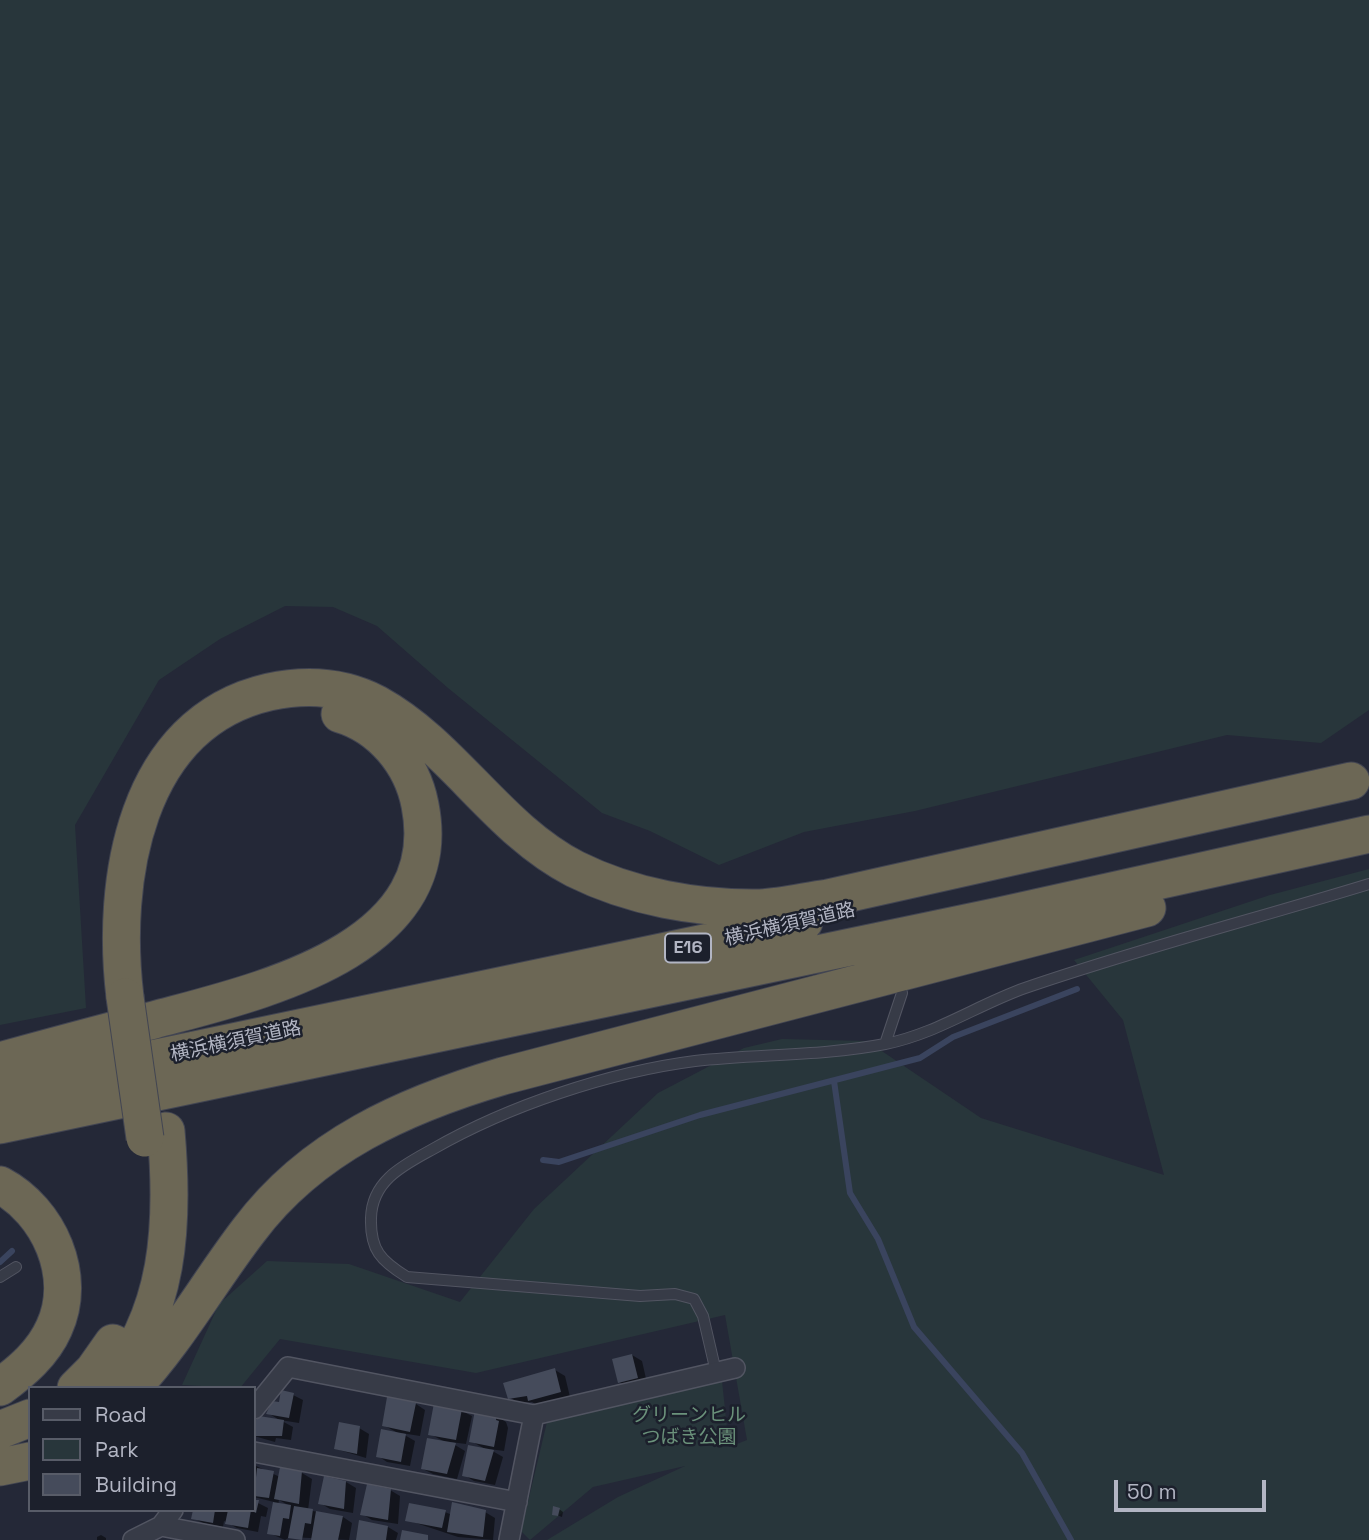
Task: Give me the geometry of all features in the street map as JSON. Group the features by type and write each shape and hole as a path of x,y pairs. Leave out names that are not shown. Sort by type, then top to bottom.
{"highway":[{"path":"136,995 121,960 122,890 126,861 144,803 176,751 202,726 256,695 286,689 335,689 376,704 430,744 529,839 576,869 637,892 734,907 763,908 828,898 1360,778"},
{"path":"0,1061 288,980 337,958 374,931 390,914 412,880 421,854 424,826 409,772 379,736 344,715 300,709 250,721 206,750 170,801 151,850 143,905 136,995 155,1134 170,1192 162,1285 131,1354 107,1386"},
{"name":"横浜横須賀道路","path":"0,1091 757,933 1200,824 1360,778"},
{"name":"横浜横須賀道路","path":"0,1125 1026,910 1369,834"},
{"path":"134,1386 169,1345 267,1208 330,1152 364,1129 398,1112 503,1076 1090,923 1369,841"},
{"path":"78,1386 108,1352 133,1303 140,1278 155,1134"},
{"path":"0,1185 23,1202 47,1232 57,1250 62,1290 54,1328 43,1347 30,1363 0,1387"},
{"path":"0,1430 28,1419"},
{"path":"0,1456 28,1446"},
{"path":"0,1466 28,1461"}],"street":[{"path":"256,1407 288,1367 534,1415 725,1370"},
{"path":"509,1540 534,1415"},
{"path":"256,1452 517,1502"},
{"path":"133,1540 167,1518 235,1540"}],"lane":[{"path":"725,1370 694,1299 676,1294 640,1297 407,1277 383,1262 371,1231 371,1205 384,1181 398,1168 476,1124 554,1095 693,1062 885,1044 931,1031 1022,989 1369,884"},
{"path":"885,1044 902,993"},
{"path":"0,1277 16,1267"}],"green space":[{"path":"0,0 1369,0 1369,710 1321,743 1227,735 915,811 804,832 719,865 650,831 602,813 448,688 377,626 333,607 285,606 220,639 159,680 75,825 86,1008 0,1025"},
{"name":"グリーンヒル つばき公園","path":"1369,869 1369,1540 547,1540 618,1497 685,1466 593,1487 530,1540 521,1531 547,1422 722,1381 729,1447 747,1440 725,1315 476,1373 280,1339 242,1386 182,1385 219,1304 267,1261 349,1264 460,1302 534,1209 658,1093 744,1048 782,1039 867,1041 981,1118 1164,1175 1123,1020 1074,960 1270,895"}],"building":[{"path":"632,1354 638,1378 618,1383 612,1359"},
{"path":"555,1368 561,1392 528,1401 527,1396 508,1399 503,1383"},
{"path":"281,1390 294,1393 289,1418 266,1414 272,1401 279,1402"},
{"path":"397,1396 416,1403 410,1432 382,1426 387,1397"},
{"path":"434,1403 462,1409 456,1440 428,1435"},
{"path":"475,1410 497,1414 496,1420 499,1421 494,1447 469,1442"},
{"path":"259,1416 284,1420 282,1436 256,1436 256,1420"},
{"path":"339,1422 360,1426 357,1454 334,1449"},
{"path":"381,1429 406,1434 401,1462 376,1457"},
{"path":"427,1438 456,1443 447,1474 421,1469"},
{"path":"468,1445 494,1450 485,1481 462,1476"},
{"path":"280,1467 302,1471 299,1504 274,1499"},
{"path":"257,1468 274,1471 269,1498 256,1496"},
{"path":"324,1476 346,1481 344,1509 318,1504"},
{"path":"367,1484 391,1489 388,1520 360,1515"},
{"path":"273,1502 291,1505 289,1519 283,1518 280,1536 267,1534"},
{"path":"452,1502 486,1510 483,1537 447,1532"},
{"path":"409,1503 446,1510 442,1528 405,1521"},
{"path":"294,1506 313,1509 311,1524 305,1523 302,1540 288,1538"},
{"path":"553,1506 560,1508 558,1516 552,1515"},
{"path":"316,1511 343,1516 338,1540 311,1540"},
{"path":"193,1512 215,1512 213,1523 191,1519"},
{"path":"228,1512 251,1512 248,1528 225,1524"},
{"path":"359,1520 388,1526 386,1540 356,1540"},
{"path":"402,1530 428,1535 428,1540 400,1540"}],"waterway":[{"path":"543,1160 559,1162 700,1115 920,1058 953,1037 1077,989"},
{"path":"834,1081 850,1193 878,1239 914,1327 1022,1453 1071,1540"},
{"path":"0,1262 12,1251"}]}
